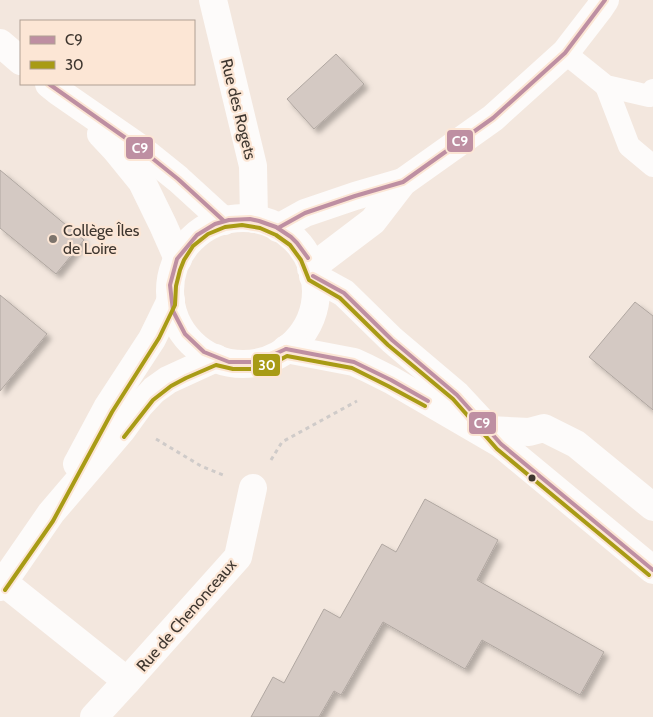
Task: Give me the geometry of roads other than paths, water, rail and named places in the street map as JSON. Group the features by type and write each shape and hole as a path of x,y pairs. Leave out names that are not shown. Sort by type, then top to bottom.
{"street":[{"name":"Rue des Rogets","path":"213,0 266,224"},
{"path":"312,272 373,221 403,182 493,118 565,54 605,0"},
{"path":"0,44 20,60"},
{"path":"54,88 137,146 178,179 224,221"},
{"path":"54,88 116,150 142,182 178,259"},
{"path":"266,224 403,182"},
{"path":"241,218 266,224 292,238 306,255 312,272 315,294 311,316 300,336 276,356 248,364 232,363 202,351 187,338 176,320 171,300 172,276 184,248 197,235 212,225 241,218"},
{"path":"312,272 344,293 392,340 457,395 495,437 653,570"},
{"path":"51,513 108,408 152,339 171,300"},
{"path":"286,349 354,362 392,380 495,437 544,428 576,444 653,507"},
{"path":"2,585 51,513 154,390 168,380 216,358"},
{"name":"Rue de Chenonceaux","path":"94,717 238,558 253,488"},
{"name":"Rue de Chenonceaux","path":"2,585 127,681"}],"lane":[{"path":"565,54 606,86 649,96 653,90"},
{"path":"606,86 629,146 653,166"}],"place":[{"name":"Collège Îles de Loire","path":"53,239"}]}
